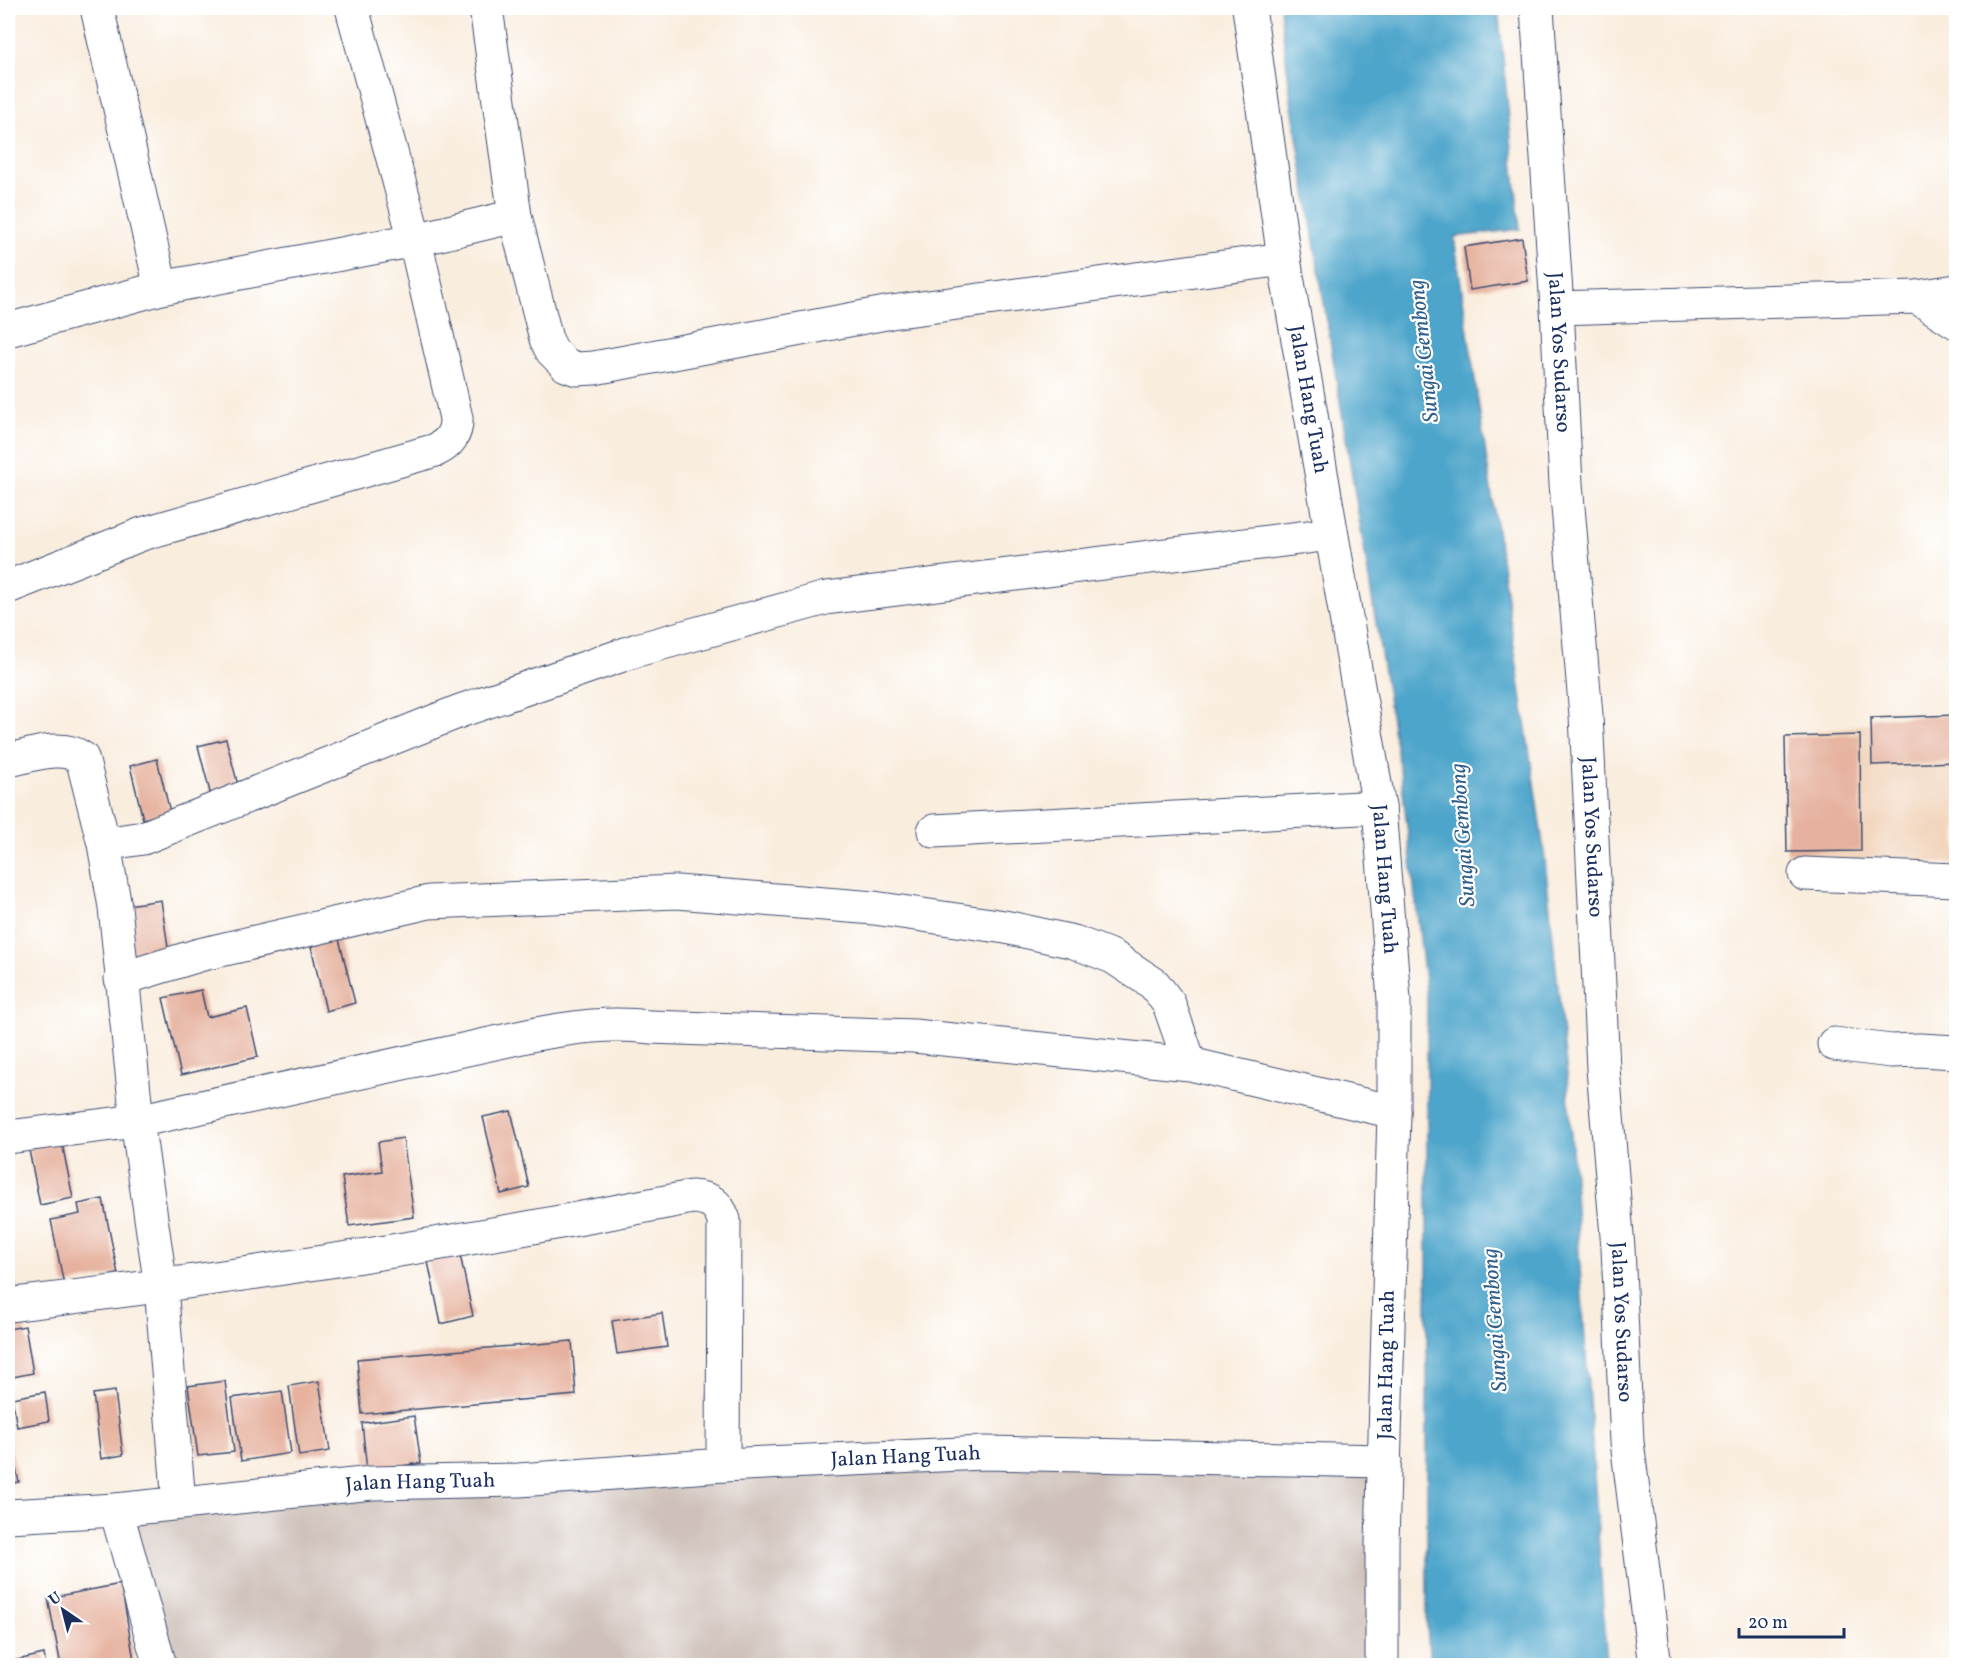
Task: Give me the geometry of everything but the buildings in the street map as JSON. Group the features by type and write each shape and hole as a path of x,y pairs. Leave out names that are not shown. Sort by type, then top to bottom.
{"street":[{"path":"97,8 161,288"},
{"path":"8,587 142,534 337,480 445,446 454,433 456,418 415,240 352,8"},
{"path":"486,8 514,216 546,339 560,360 577,369 594,368 891,312 1284,259"},
{"name":"Jalan Hang Tuah","path":"8,1516 116,1510 372,1483 519,1480 723,1465 983,1453 1385,1461 1394,1112 1394,999 1379,807 1284,259 1249,8"},
{"name":"Jalan Yos Sudarso","path":"1537,8 1566,484 1586,715 1603,1068 1618,1248 1627,1442 1655,1665"},
{"path":"8,330 161,288 415,240 514,216"},
{"path":"1557,308 1917,297 1956,291"},
{"path":"1917,297 1956,322"},
{"path":"104,844 143,838 460,711 626,654 826,598 1331,534"},
{"path":"8,760 58,751 75,752 82,758 104,844 115,907 137,1121 161,1287 179,1503"},
{"path":"934,831 1379,807"},
{"path":"1805,874 1956,880"},
{"path":"121,979 199,955 429,902 688,893 874,908 1005,927 1074,942 1113,957 1154,984 1169,1004 1190,1064"},
{"path":"8,1137 137,1121 536,1034 589,1025 621,1024 650,1027 914,1036 1190,1064 1394,1112"},
{"path":"1834,1044 1892,1051 1956,1052"},
{"path":"8,1305 161,1287 538,1227 692,1197 705,1198 720,1208 724,1220 723,1465"},
{"path":"1382,1665 1385,1461"},
{"path":"116,1510 160,1665"}],"shaded area":[{"path":"1956,715 1956,863 1787,859 1785,737 1871,723 1871,718"},
{"path":"983,1453 1385,1461 1382,1665 160,1665 116,1510"}],"water":[{"name":"Sungai Gembong","path":"1280,8 1498,8 1520,229 1454,237 1544,851 1567,1075 1607,1665 1430,1665 1427,1626 1427,999 1402,783 1291,100"}]}
